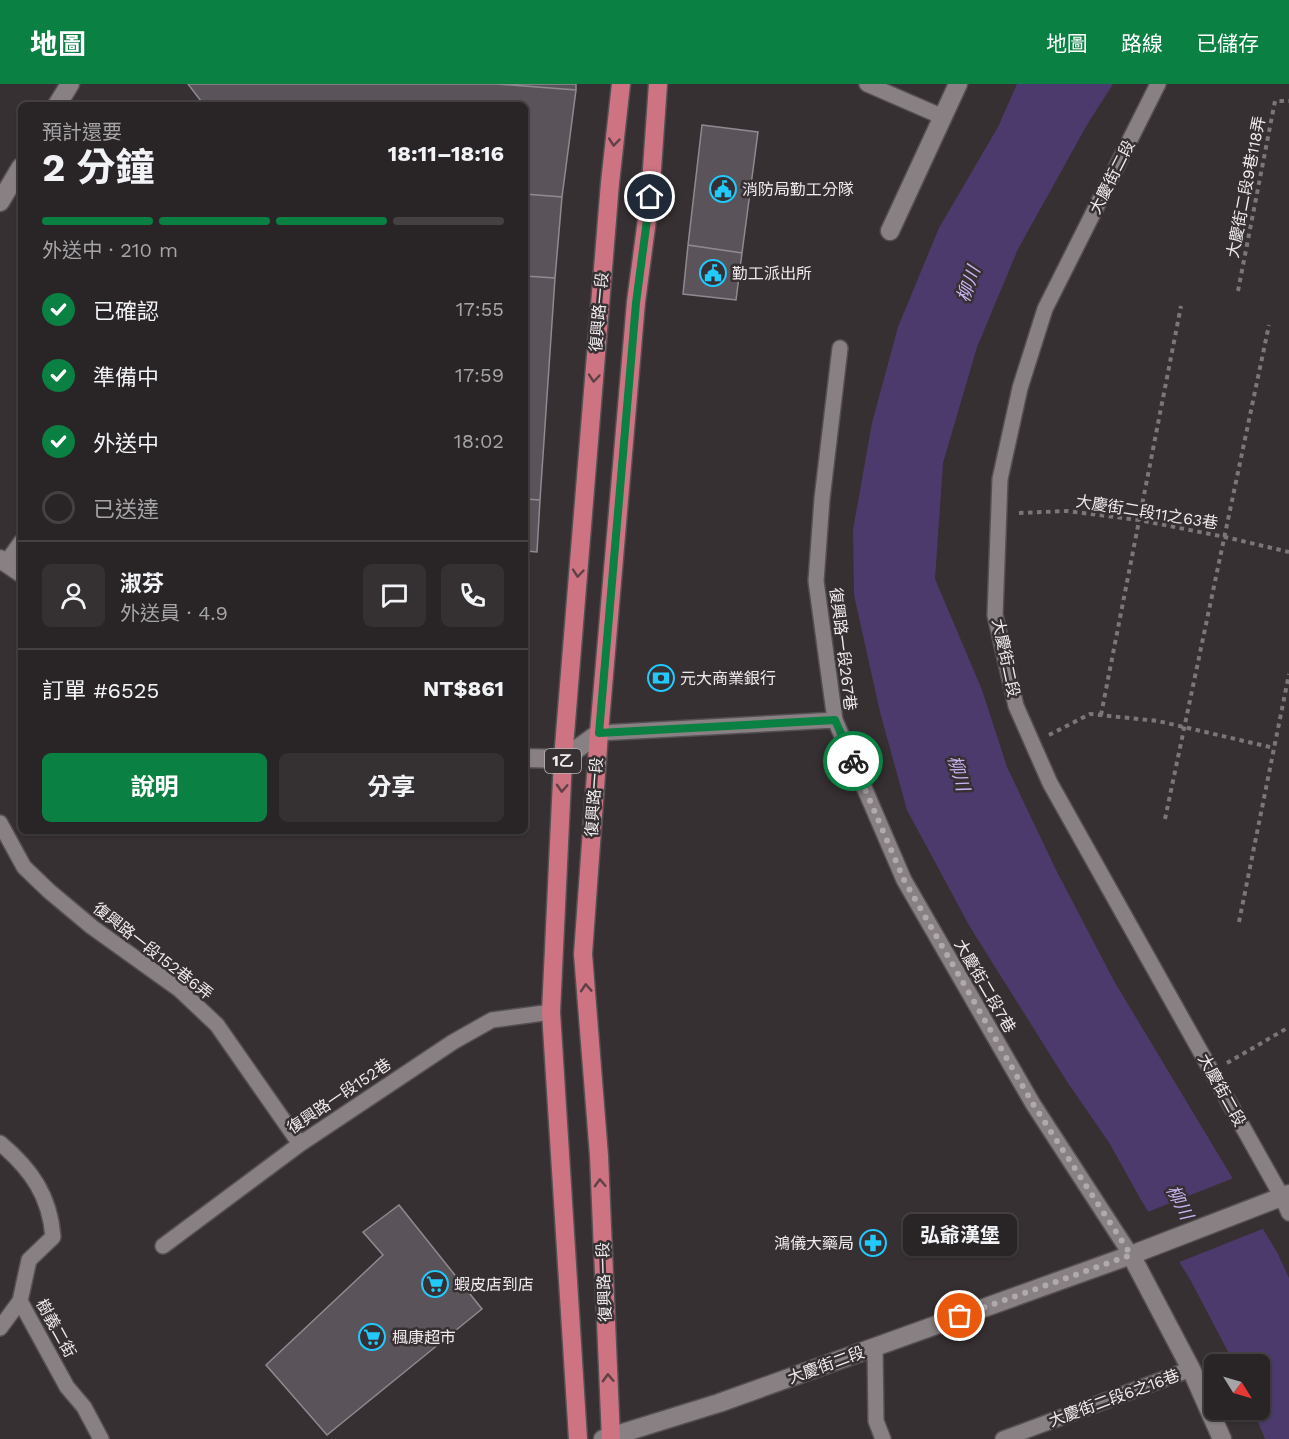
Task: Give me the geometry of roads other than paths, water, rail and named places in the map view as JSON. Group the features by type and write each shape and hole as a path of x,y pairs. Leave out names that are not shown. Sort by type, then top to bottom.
{"main road":[{"name":"復興路一段","path":"578,1439 551,1012 563,759 610,183 621,84"},
{"name":"復興路一段","path":"608,1438 599,1156 584,954 599,733 636,303 650,197 658,84"}],"street":[{"path":"59,102 70,84"},
{"path":"890,231 958,84"},
{"path":"0,202 18,171"},
{"path":"528,758 563,759 599,733"},
{"name":"大慶街二段","path":"608,1438 719,1403 1261,1205 1287,1201"},
{"name":"大慶街二段6之16巷","path":"1137,1252 1222,1439"}],"lane":[{"path":"867,84 943,117"},
{"name":"大慶街二段","path":"1158,84 1045,309 1020,388 1000,479 995,615 1016,706 1050,783 1287,1201"},
{"name":"復興路一段267巷","path":"599,733 835,720 816,581 822,499 840,348"},
{"path":"9,565 18,548"},
{"name":"大慶街二段7巷","path":"835,720 904,880 1033,1104 1137,1252"},
{"name":"復興路一段152巷6弄","path":"0,823 24,867 49,891 92,927 180,990 218,1025 300,1144"},
{"name":"復興路一段152巷","path":"163,1246 300,1144 453,1042 492,1020 551,1012"},
{"name":"樹義二街","path":"0,1143 33,1177 45,1198 52,1218 53,1237 29,1260 20,1301 67,1387 84,1407 101,1439"},
{"path":"0,1328 20,1301"},
{"path":"875,1347 876,1421 883,1439"},
{"name":"大慶街二段6之16巷","path":"1003,1439 1191,1369"}],"water":[{"name":"柳川","path":"1017,84 1113,84 1088,123 1018,249 977,347 943,463 935,579 982,690 1007,767 1056,870 1114,981 1278,1254 1289,1278 1289,1439 1265,1439 1257,1420 1270,1420 1270,1354 1229,1354 1191,1281 1141,1200 1110,1144 1066,1080 970,927 907,810 880,712 854,595 853,530 872,423 898,327 939,228 998,127"}],"place":[{"name":"消防局勤工分隊","path":"723,189"},
{"name":"勤工派出所","path":"713,273"},
{"name":"元大商業銀行","path":"661,678"},
{"name":"鴻儀大藥局","path":"873,1243"},
{"name":"蝦皮店到店","path":"435,1284"},
{"name":"弘爺漢堡","path":"960,1316"},
{"name":"楓康超市","path":"372,1337"}]}
